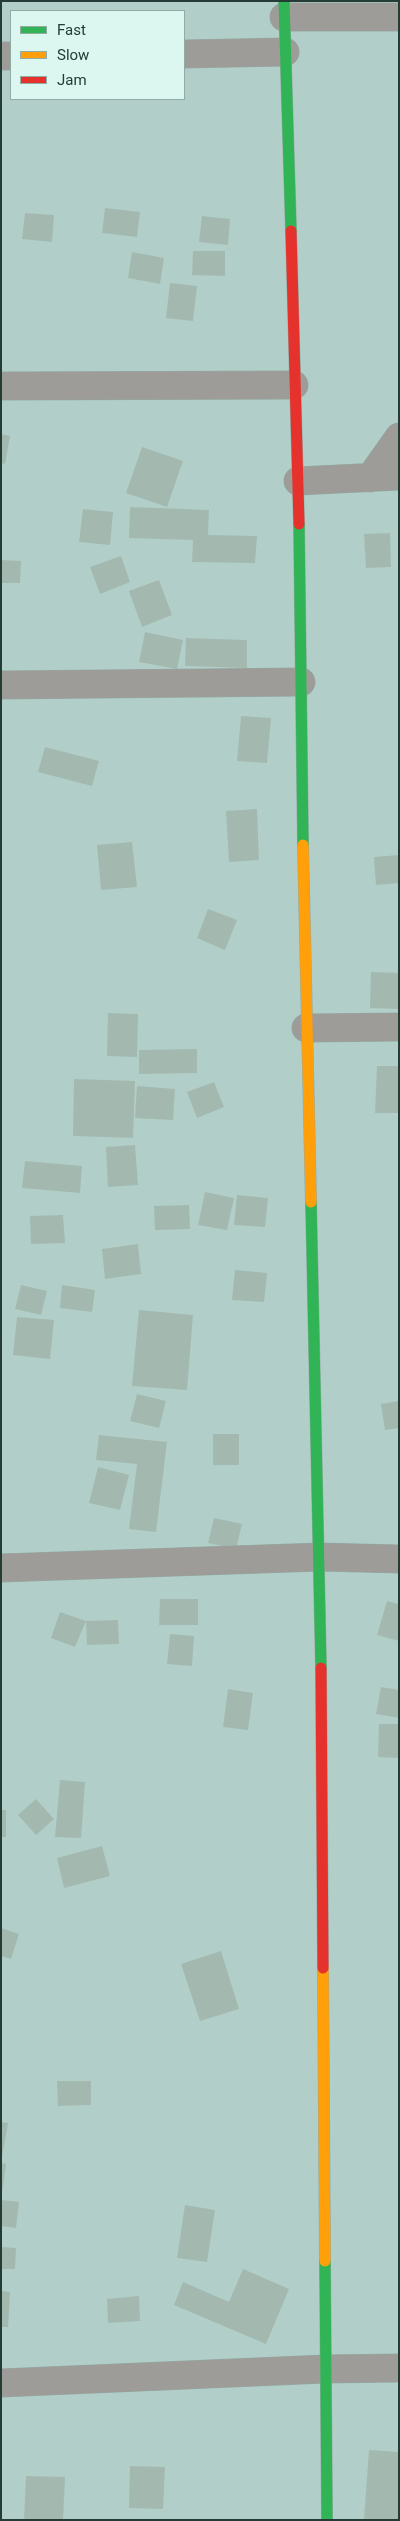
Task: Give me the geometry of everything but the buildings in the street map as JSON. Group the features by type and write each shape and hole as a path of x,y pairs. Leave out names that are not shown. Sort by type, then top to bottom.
{"street":[{"path":"327,2520 320,1557 306,1028 298,481 284,9 399,16"},
{"path":"185,54 285,52"},
{"path":"1,386 294,385"},
{"path":"370,478 399,437"},
{"path":"298,481 399,476"},
{"path":"1,685 301,682"},
{"path":"306,1028 399,1027"},
{"path":"1,1568 320,1557 399,1559"},
{"path":"1,2383 325,2368 399,2368"}],"traffic: fast":[{"path":"284,1 291,231"},
{"path":"299,524 303,845"},
{"path":"311,1202 321,1668"},
{"path":"325,2261 327,2520"}],"traffic: slow":[{"path":"303,845 311,1202"},
{"path":"323,1968 325,2261"}],"traffic: jam":[{"path":"291,231 299,524"},
{"path":"321,1668 323,1968"}]}
